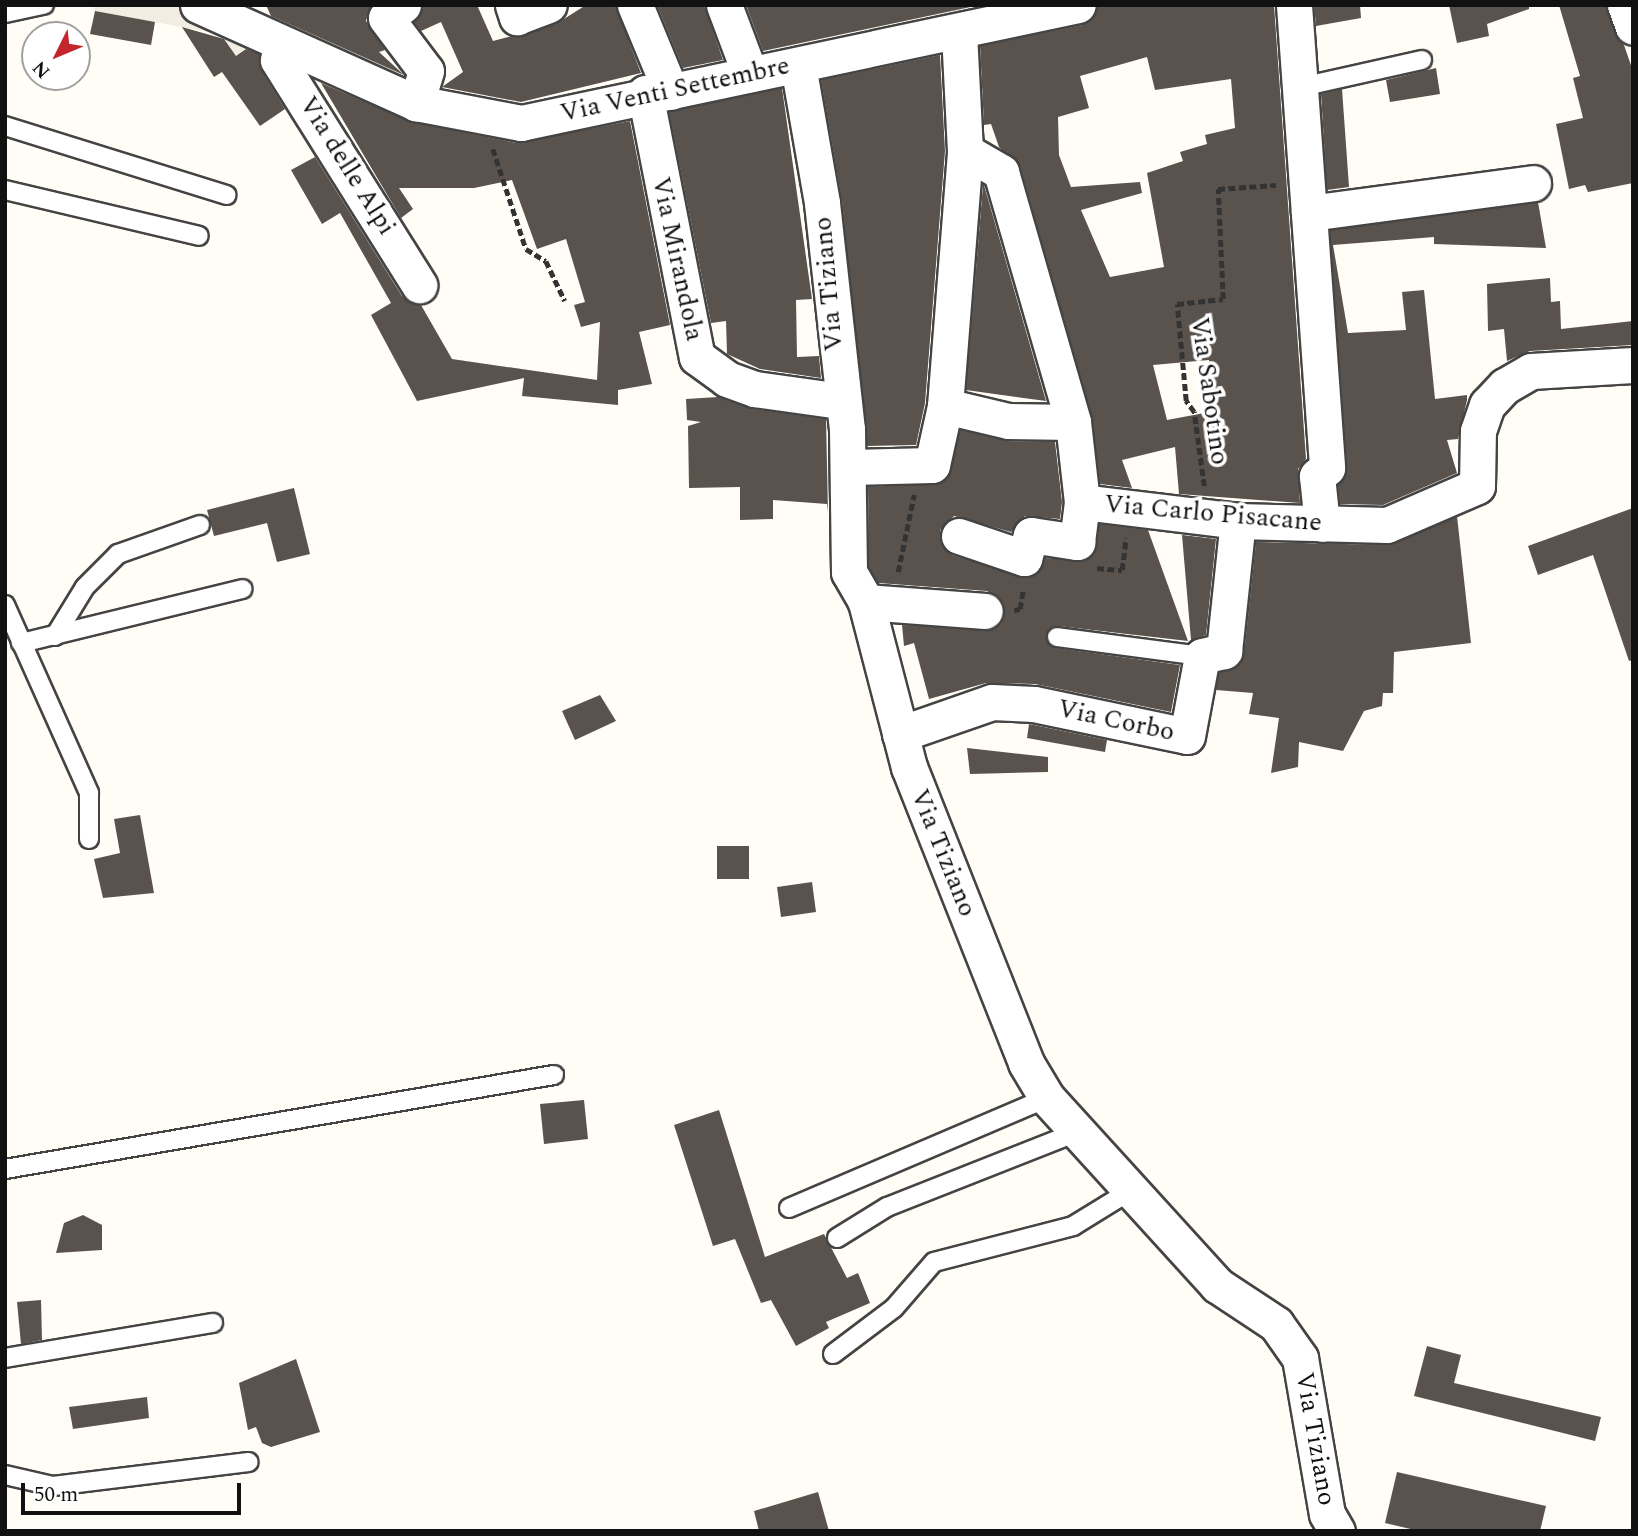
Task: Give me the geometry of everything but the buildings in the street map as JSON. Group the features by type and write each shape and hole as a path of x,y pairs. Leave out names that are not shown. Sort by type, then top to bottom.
{"street":[{"name":"Via Venti Settembre","path":"198,5 281,47 416,103 521,124 658,92 798,65 967,24 1078,5"},
{"path":"403,5 386,18 426,71 416,103"},
{"path":"513,5 517,17 550,5"},
{"name":"Via Mirandola","path":"635,5 658,92 697,357 727,379 755,390 840,401"},
{"path":"724,5 750,74"},
{"path":"1294,5 1327,468 1317,476 1322,524"},
{"path":"1625,5 1633,27"},
{"path":"850,467 932,464 945,406 965,151 967,24"},
{"name":"Via delle Alpi","path":"281,47 278,60 419,285"},
{"name":"Via Tiziano","path":"798,65 822,203 840,401 850,467 849,572 866,602 900,734 1026,1063 1047,1098 1217,1285 1285,1334 1300,1358 1327,1514 1337,1531"},
{"name":"Via Carlo Pisacane","path":"965,151 1001,173 1073,422 1083,502 1223,519 1387,524 1477,486 1478,431 1487,405 1531,371 1633,365"},
{"path":"1307,198 1533,183"},
{"path":"945,406 1008,421 1073,422"},
{"path":"959,536 1024,558 1031,535 1077,542 1083,502"},
{"path":"1202,656 1224,651 1223,519"},
{"path":"866,602 985,611"},
{"name":"Via Corbo","path":"900,734 992,702 1034,704 1186,737 1202,656"}],"lane":[{"path":"5,13 44,5"},
{"path":"1301,87 1422,60"},
{"path":"5,126 226,195"},
{"path":"5,190 199,236"},
{"path":"55,636 85,587 118,554 200,525"},
{"path":"21,643 243,589"},
{"path":"5,605 89,793 89,839"},
{"path":"1057,637 1202,656"},
{"path":"5,1170 554,1075"},
{"path":"789,1208 1047,1098"},
{"path":"837,1238 887,1207 1077,1132"},
{"path":"833,1354 894,1308 934,1262 1073,1226 1130,1191"},
{"path":"5,1358 213,1323"},
{"path":"5,1475 53,1486 249,1462"}],"path":[{"path":"495,120 492,144 526,249 546,261 565,301"},
{"name":"Via Sabotino","path":"1223,519 1194,412 1186,401 1177,304 1223,299 1217,189 1307,198"},
{"path":"905,548 920,466"}],"shaded area":[{"path":"94,5 240,5 261,37 236,56 220,34 95,11"}]}
